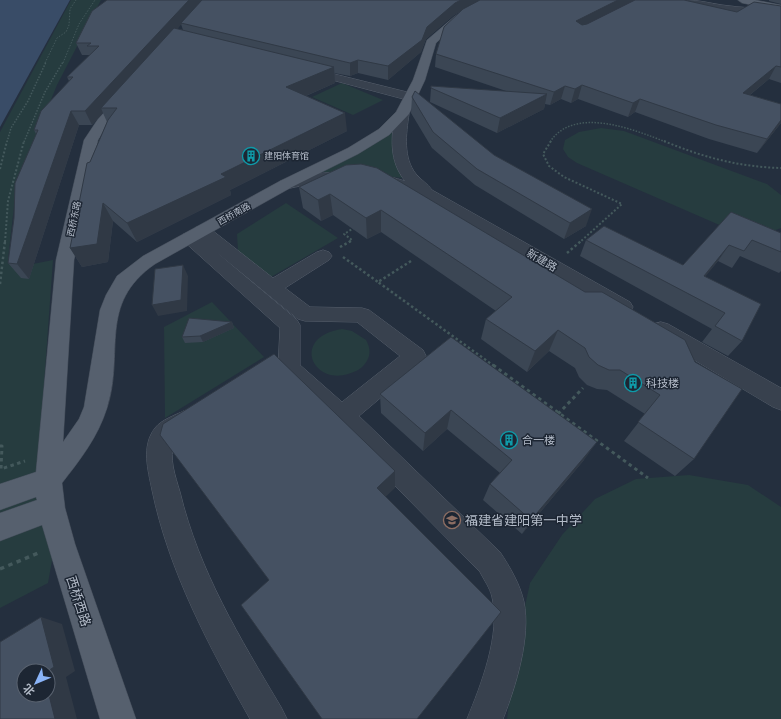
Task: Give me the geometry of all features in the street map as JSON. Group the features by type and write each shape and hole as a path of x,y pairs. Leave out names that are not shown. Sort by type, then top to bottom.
{"main road":[{"path":"742,0 781,8"},
{"path":"764,0 781,4"},
{"name":"西桥南路","path":"50,480 76,446 90,424 100,391 110,305 118,290 133,271 149,260 286,184 376,138 391,126 402,114 419,80 431,42 458,18 486,1"},
{"name":"西桥东路","path":"50,480 65,260 91,140 103,122 134,86"},
{"path":"7,495 50,480"},
{"path":"6,525 50,480"},
{"name":"西桥西路","path":"50,480 118,719"}],"street":[{"path":"690,0 725,10 758,10 781,14"},
{"path":"294,67 411,97"},
{"path":"402,114 398,133 402,164 416,184 433,196"},
{"name":"新建路","path":"286,184 320,177 361,176 397,182 433,196 781,400"},
{"path":"196,235 272,287 305,314 362,315 415,356 342,416"},
{"path":"196,235 290,324 290,368 342,416 490,562 504,586 509,607 505,652 491,707 485,719"},
{"path":"272,287 334,253"},
{"path":"263,371 290,354"},
{"path":"204,410 164,435 159,453 170,513 184,555 205,601 243,675 269,719"}],"path":[{"path":"0,169 8,145 11,128 28,101 57,38 66,32 69,25 70,9 76,0"},
{"path":"0,284 4,257 8,201 22,146 45,92 62,65 79,24 95,0"},
{"path":"553,266 622,204 564,177 549,166 543,154 548,142 558,130 575,123 599,122 620,126 697,154 738,165 763,168 781,168"},
{"path":"356,227 344,234 352,240 334,253 378,282 648,478"},
{"path":"378,282 411,261"},
{"path":"558,414 583,388"},
{"path":"0,446 2,446 1,469 50,480"},
{"path":"0,569 17,562"}],"green space":[{"path":"71,0 101,0 57,85 36,136 15,198 8,259 13,268 53,260 40,439 53,555 48,583 0,608 0,132"},
{"path":"342,83 383,100 353,115 312,97"},
{"path":"601,128 624,131 767,184 781,195 781,228 773,231 724,227 577,163 568,157 563,149 565,140 579,132"},
{"path":"390,131 393,132 403,178 352,173 320,172"},
{"path":"286,203 338,238 271,277 238,251 237,234"},
{"path":"212,302 264,357 165,418 164,327"},
{"path":"342,329 352,331 366,340 369,347 369,356 364,365 355,372 335,376 325,373 317,367 312,359 312,350 316,341 326,334"},
{"path":"689,475 748,485 781,507 781,719 507,719 515,652 530,583 562,535 595,499 636,479"}],"water":[{"path":"0,0 70,0 0,127"}],"building":[{"path":"107,0 189,0 85,111 71,111 17,264 8,263 14,218 15,183 38,130 34,130 41,111 73,77 67,77 99,46 87,46 91,43 76,43 92,11"},
{"path":"202,0 461,0 455,3 427,27 422,40 388,66 358,60 350,63 181,23"},
{"path":"480,0 618,0 576,21 582,25 587,24 635,0 684,0 737,12 754,2 781,6 781,67 776,66 743,93 781,104 781,120 767,139 716,125 640,99 633,103 582,85 575,89 565,86 554,92 436,54 444,27 463,9"},
{"path":"174,28 334,67 286,87 345,113 221,174 226,177 127,223 103,203 97,244 70,248 87,163 90,162 108,120 117,108 101,108"},
{"path":"431,86 547,94 500,118 431,88"},
{"path":"415,91 494,155 592,209 570,223 477,169 433,132 412,97"},
{"path":"361,164 377,168 585,292 602,292 685,340 695,362 742,389 694,459 638,422 660,395 620,370 609,370 598,365 589,357 585,348 558,330 535,351 486,319 512,297 381,210 366,218 330,194 318,200 299,187 346,165"},
{"path":"731,212 781,233 781,252 752,240 744,251 729,245 704,276 761,304 742,341 715,326 725,313 586,240 604,226 683,265"},
{"path":"183,265 181,300 152,305 155,269"},
{"path":"189,318 232,322 200,336 182,337"},
{"name":"合一楼","path":"451,337 597,442 531,520 490,484 512,460 451,410 425,433 380,394"},
{"path":"274,354 395,471 377,488 501,612 417,719 322,719 241,605 269,580 160,435 163,424"},
{"path":"41,617 53,663 16,663 16,703 51,703 55,719 0,719 0,642"}],"place":[{"name":"建阳体育馆","path":"251,156"},
{"name":"科技楼","path":"633,383"},
{"name":"合一楼","path":"509,440"},
{"name":"福建省建阳第一中学","path":"452,520"}]}
